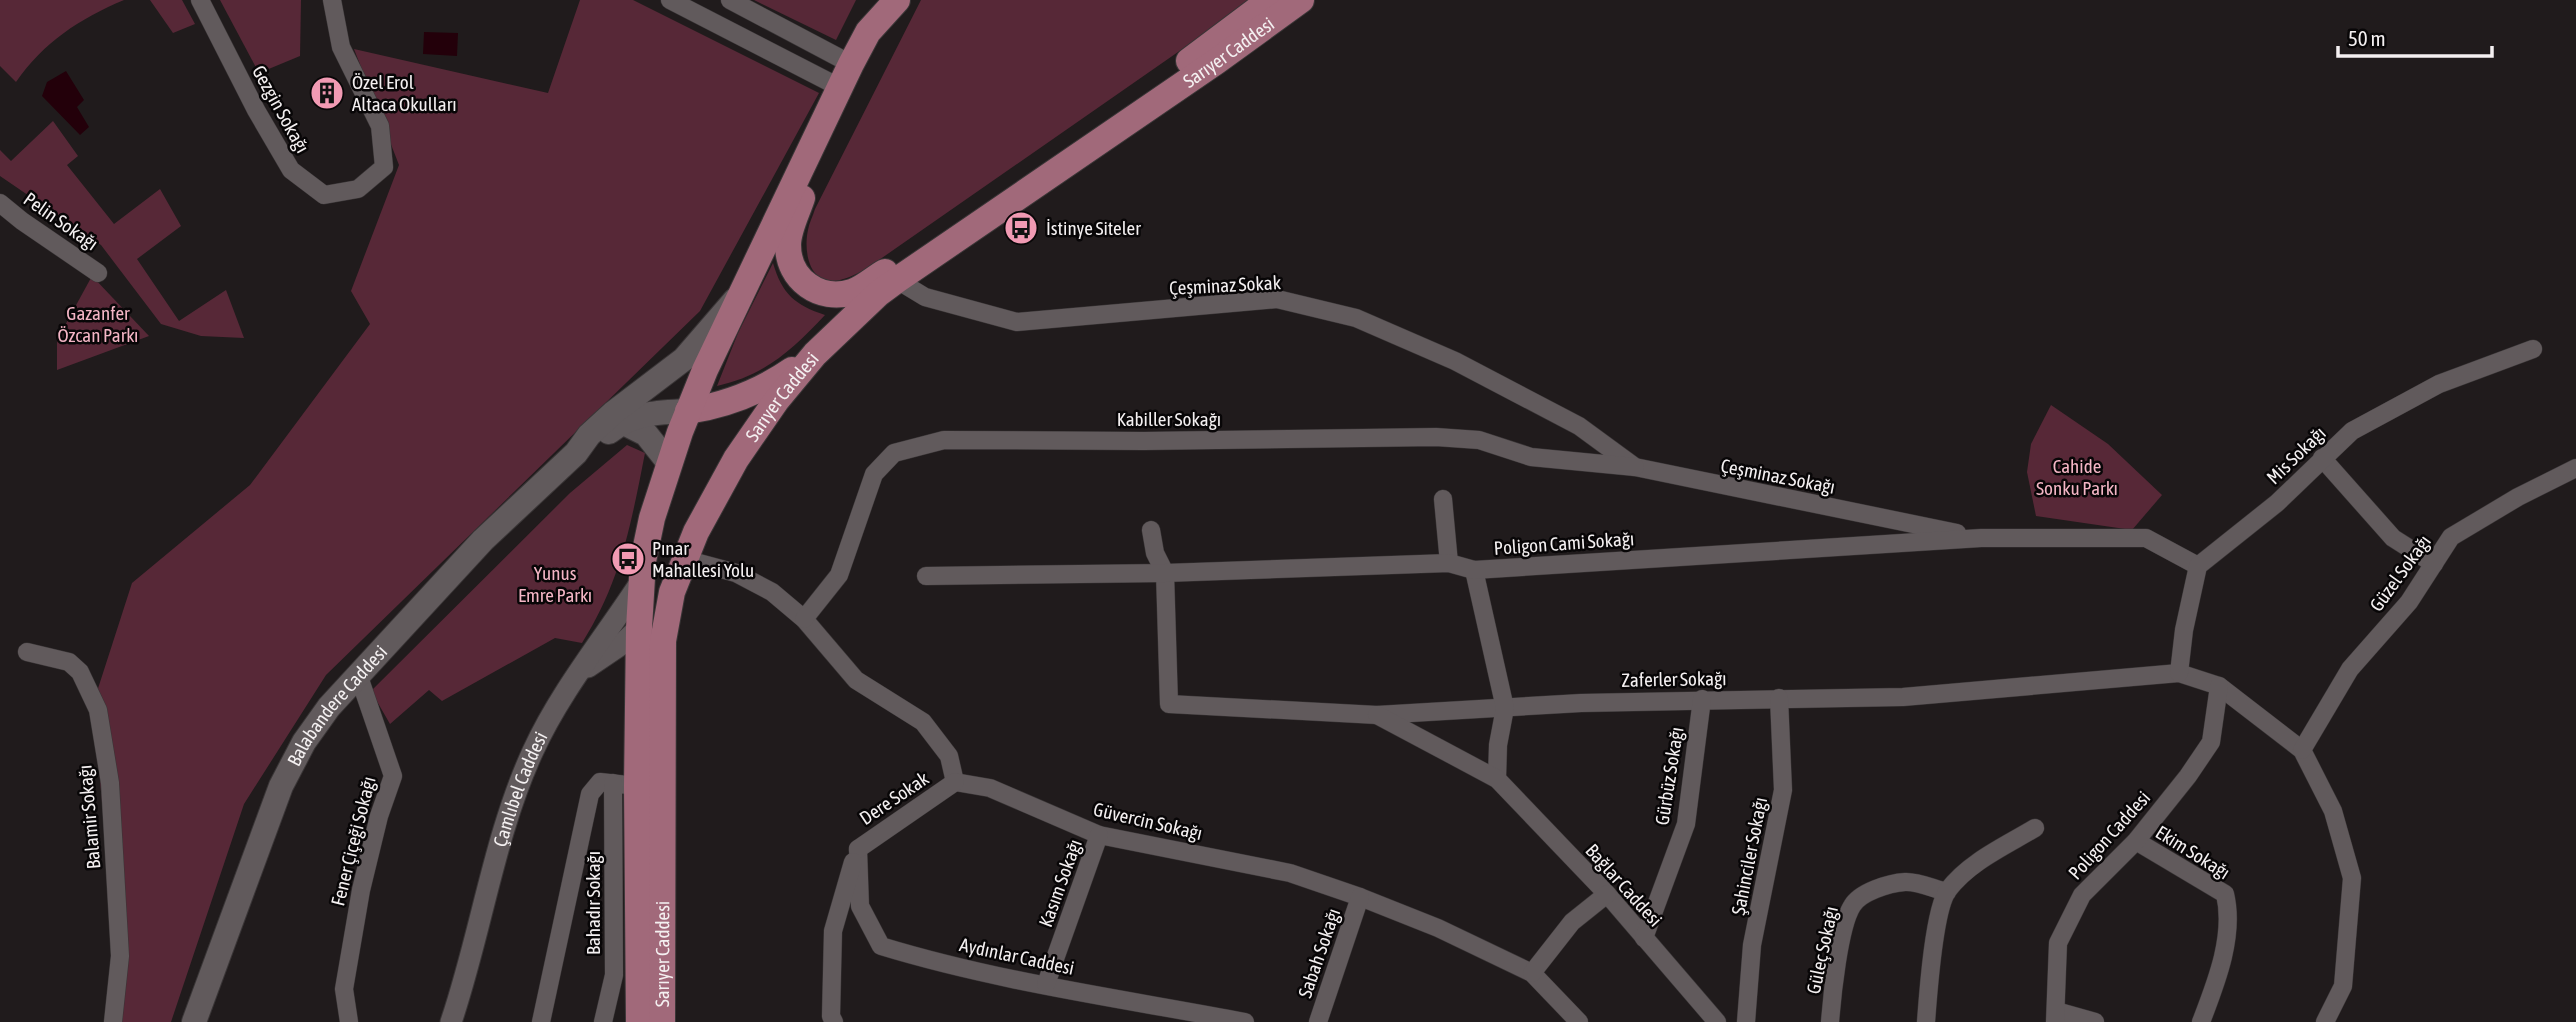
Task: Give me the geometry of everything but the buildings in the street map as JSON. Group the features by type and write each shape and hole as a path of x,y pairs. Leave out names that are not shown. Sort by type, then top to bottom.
{"main road":[{"path":"868,32 883,0"},
{"name":"Sarıyer Caddesi","path":"639,1022 625,784 642,580 652,518 688,411 805,158 868,32 897,0"},
{"path":"1132,120 1165,82 1214,41 1270,0"},
{"name":"Sarıyer Caddesi","path":"662,1022 663,641 671,592 684,559 736,459 776,401 814,354 878,294 1301,0"},
{"path":"805,158 803,194 788,245 795,273 804,284 817,292 834,296 852,292 898,263 925,250 951,243"},
{"path":"576,453 589,435 613,413 684,359 724,310 741,294"},
{"path":"576,453 622,422 651,413 688,411 747,396 767,387 814,354"},
{"path":"622,422 646,434 669,463"},
{"name":"Balabandere Caddesi","path":"194,1022 281,786 304,742 329,707 358,674 483,540 576,453"},
{"path":"639,628 671,592"}],"street":[{"name":"Gezgin Sokağı","path":"200,0 250,98 291,170 324,195 358,189 384,167 380,126 341,47 332,0"},
{"path":"670,0 845,75"},
{"path":"730,0 845,75"},
{"name":"Pelin Sokağı","path":"0,203 98,273"},
{"name":"Çeşminaz Sokak","path":"897,280 925,297 1017,323 1278,299 1362,319 1455,361 1579,426"},
{"name":"Mis Sokağı","path":"2198,566 2277,503 2352,431 2439,384 2533,349"},
{"name":"Çeşminaz Sokağı","path":"1579,426 1634,467 1981,538"},
{"name":"Kabiller Sokağı","path":"804,619 839,575 874,474 894,453 944,440 1144,441 1436,437 1479,440 1531,457 1634,467"},
{"path":"2322,458 2393,538 2434,564"},
{"name":"Güzel Sokağı","path":"2302,750 2350,669 2409,602 2451,537 2518,497 2576,468"},
{"path":"1443,499 1449,563"},
{"path":"1150,530 1155,553 1165,573"},
{"name":"Poligon Cami Sokağı","path":"926,576 1165,573 1449,563 1474,570 1981,538 2146,538 2198,566"},
{"path":"684,559 736,573 772,592 804,619 856,680 923,722 949,756 955,782"},
{"path":"2198,566 2183,630 2179,673 2219,686 2302,750 2333,811 2352,878 2343,986 2325,1022"},
{"path":"1474,570 1505,708 1497,779"},
{"name":"Zaferler Sokağı","path":"1165,573 1169,704 1377,715 1702,699 1903,697 2179,673"},
{"name":"Çamlıbel Caddesi","path":"451,1022 468,971 508,815 532,752 562,695 642,580"},
{"path":"580,672 622,644 639,628"},
{"name":"Balamir Sokağı","path":"27,652 69,662 80,672 98,710 110,783 120,956 113,1022"},
{"name":"Fener Çiçeği Sokağı","path":"349,1022 344,989 359,902 379,816 393,776 358,674"},
{"name":"Poligon Caddesi","path":"2055,1016 2058,943 2082,895 2136,841 2188,776 2211,742 2219,686"},
{"name":"Şahinciler Sokağı","path":"1746,1022 1752,945 1783,790 1779,698"},
{"name":"Gürbüz Sokağı","path":"1644,938 1686,824 1702,699"},
{"name":"Bağlar Caddesi","path":"1377,715 1497,779 1607,894 1717,1022"},
{"path":"541,1022 590,794 600,782 625,784"},
{"name":"Güvercin Sokağı","path":"955,782 990,788 1099,835 1290,873 1360,897 1438,929 1532,973 1577,1021"},
{"name":"Dere Sokak","path":"858,849 955,782"},
{"name":"Bahadır Sokağı","path":"603,1022 614,975 625,784"},
{"path":"1926,1022 1939,916 1947,892 1973,865 2035,828"},
{"name":"Kasım Sokağı","path":"1046,984 1099,835"},
{"name":"Ekim Sokağı","path":"2136,841 2225,894 2230,914 2223,955 2201,1022"},
{"path":"834,1022 831,1016 832,931 858,849"},
{"name":"Aydınlar Caddesi","path":"858,849 860,906 881,946 918,957 1046,984 1245,1022"},
{"name":"Güleç Sokağı","path":"1830,1022 1832,994 1845,923 1852,904 1870,891 1906,882 1947,892"},
{"path":"1532,973 1572,922 1607,894"},
{"name":"Sabah Sokağı","path":"1318,1022 1360,897"},
{"path":"2055,1016 2095,1022"}],"green space":[{"path":"0,0 124,0 92,15 64,33 38,55 16,82 0,66"},
{"path":"150,0 182,0 195,24 173,33"},
{"path":"220,0 301,0 300,56 259,73"},
{"path":"580,0 633,0 819,93 700,311 326,675 244,804 171,1022 106,1022 116,956 93,704 132,583 250,485 370,324 351,291 399,165 354,49 548,93"},
{"path":"754,0 856,0 836,40"},
{"path":"921,0 1249,0 866,269 850,277 830,281 815,273 808,258 810,222"},
{"path":"53,121 78,156 67,165 114,224 160,189 181,226 137,259 179,321 226,290 244,338 201,336 161,324 101,245 0,176 0,150 11,161"},
{"path":"773,263 781,283 791,297 805,307 825,315 776,360 749,376 717,386 738,333"},
{"name":"Gazanfer Özcan Parkı","path":"92,276 149,336 57,370 57,340"},
{"name":"Cahide Sonku Parkı","path":"2051,405 2108,444 2162,495 2132,530 2036,516 2027,472 2031,444"},
{"name":"Yunus Emre Parkı","path":"627,445 645,453 635,504 615,574 582,643 555,638 442,701 429,690 390,724 371,691 570,493"}],"shaded area":[{"path":"424,32 458,33 457,56 423,54"},
{"path":"66,71 84,100 77,107 89,127 80,135 42,96 47,82"}],"place":[{"name":"Özel Erol Altaca Okulları","path":"327,93"},
{"name":"İstinye Siteler","path":"1021,228"},
{"name":"Pınar Mahallesi Yolu","path":"628,559"}]}
